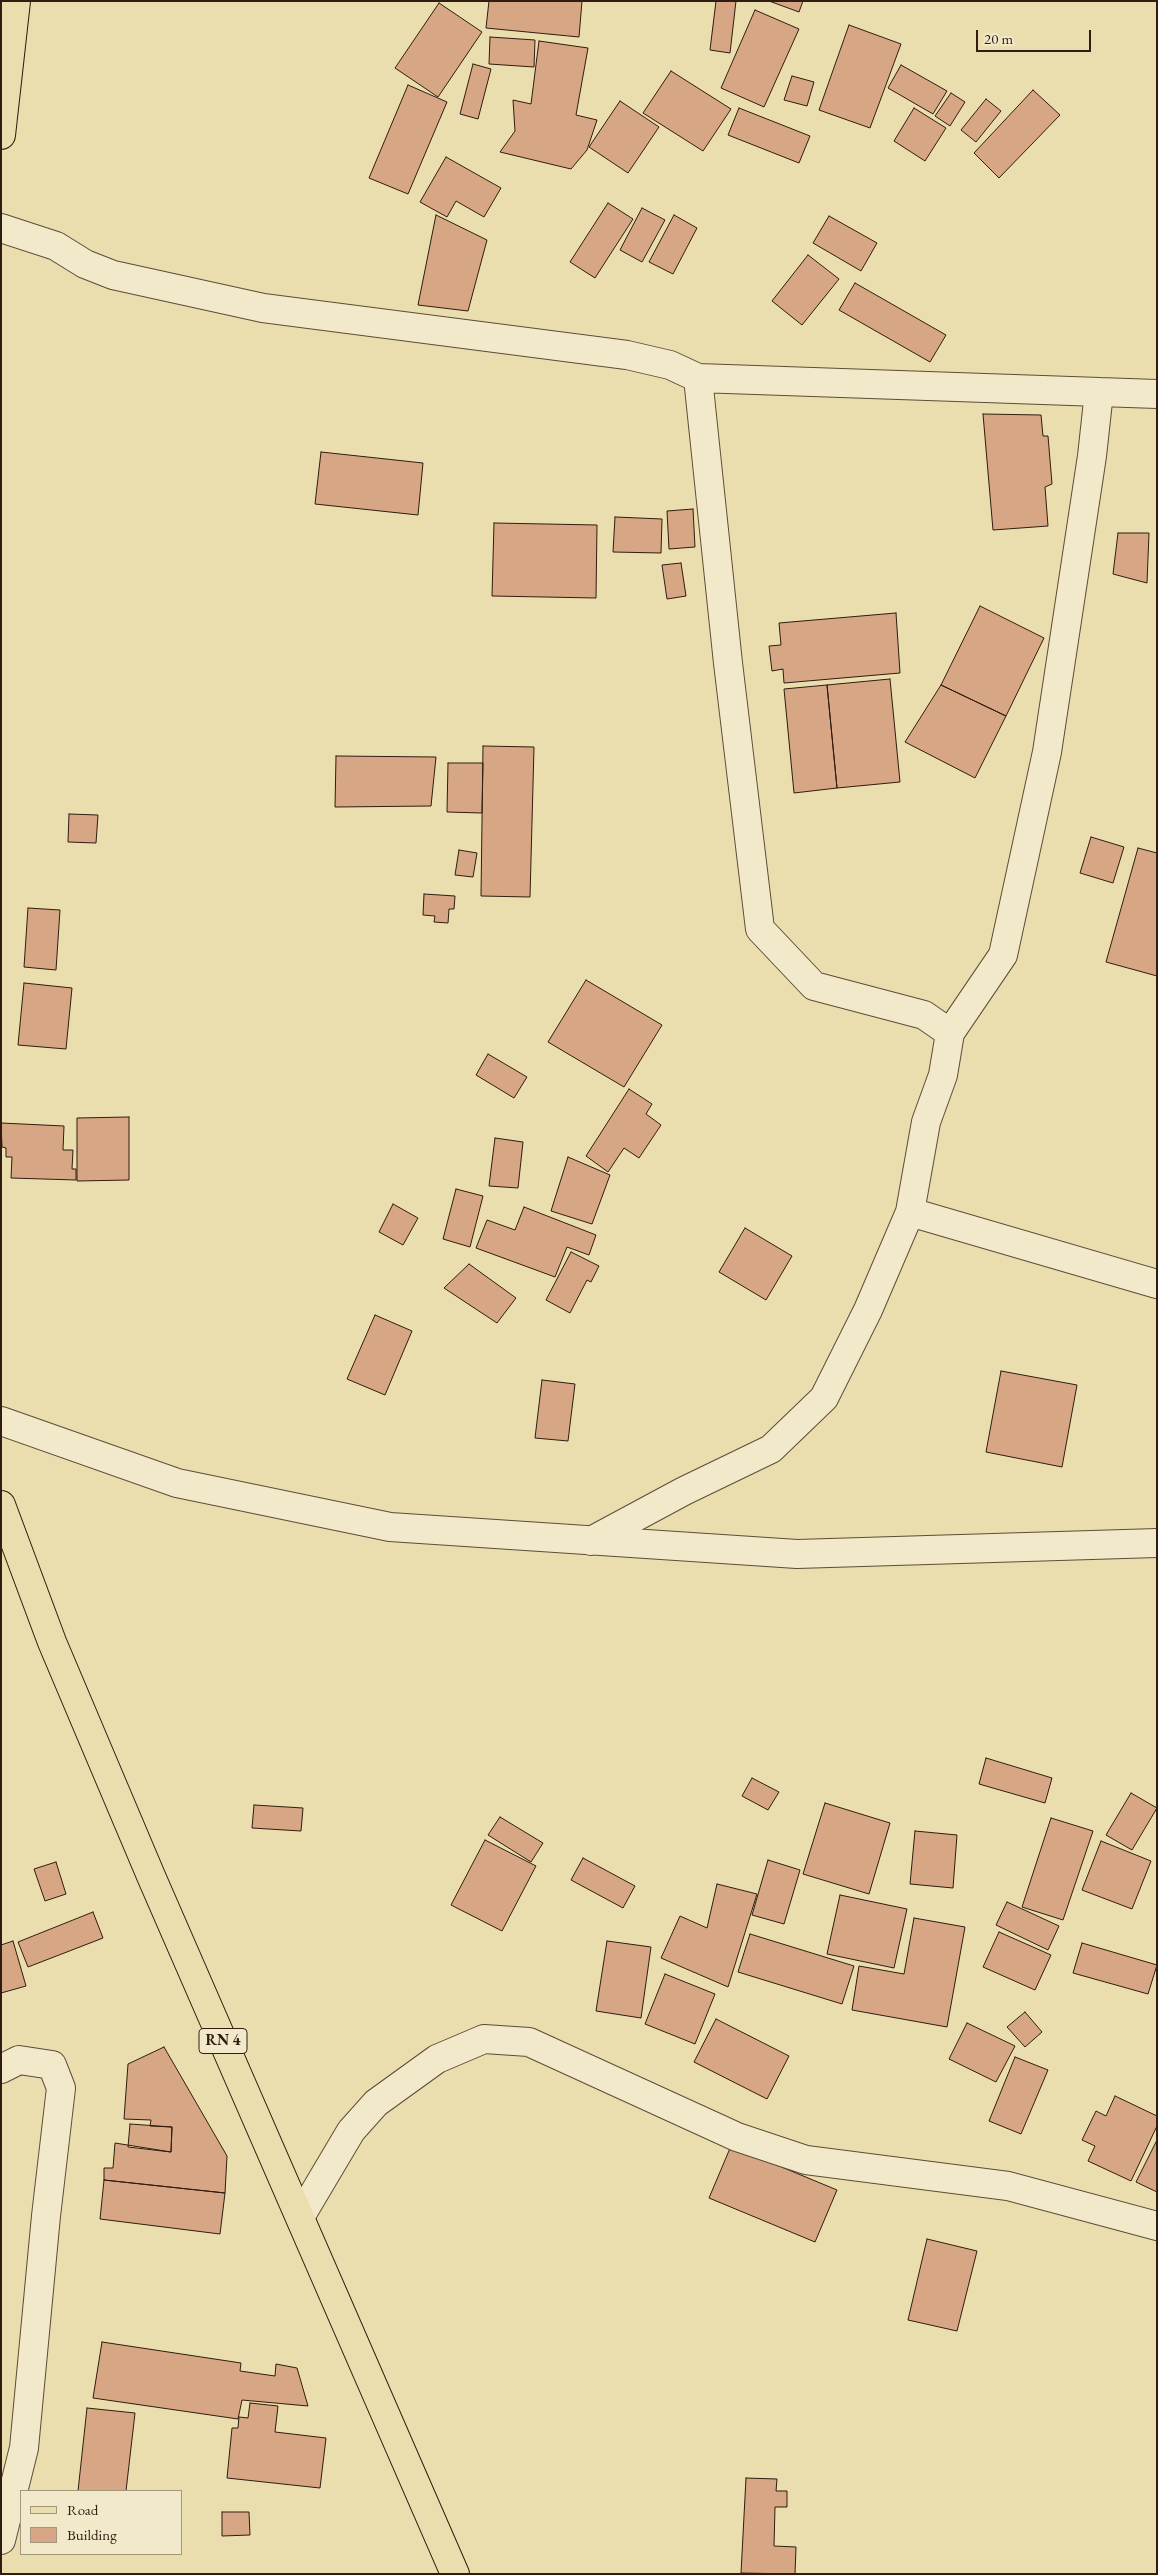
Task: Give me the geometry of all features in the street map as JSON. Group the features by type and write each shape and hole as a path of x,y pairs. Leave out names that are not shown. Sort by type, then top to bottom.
{"main road":[{"path":"1,135 16,1"},
{"name":"RN 4","path":"1,1505 52,1642 151,1876 455,2574"}],"street":[{"path":"1,228 56,246 85,264 113,275 263,308 627,356 670,365 698,378 1157,394"},
{"path":"698,378 728,663 760,929 814,986 924,1015 950,1033"},
{"path":"591,1542 684,1491 771,1449 824,1398 868,1310 910,1212 926,1122 943,1075 950,1033 1003,955 1047,752 1092,456 1099,392"},
{"path":"910,1212 1157,1284"},
{"path":"1,1421 176,1483 390,1527 591,1542 797,1554 1157,1543"},
{"path":"300,2217 351,2132 376,2103 437,2059 484,2039 529,2042 737,2137 806,2160 1008,2186 1157,2226"},
{"path":"1,2069 19,2060 52,2065 60,2088 24,2448 1,2540"}],"building":[{"path":"489,1 582,1 579,37 486,28"},
{"path":"716,1 736,1 730,53 710,50"},
{"path":"769,1 803,1 799,12"},
{"path":"439,3 482,32 438,97 395,68"},
{"path":"755,10 799,29 764,107 721,88"},
{"path":"849,25 901,44 870,128 819,110"},
{"path":"490,37 535,40 534,67 489,64"},
{"path":"539,41 588,48 576,115 597,120 587,150 571,169 500,152 515,131 513,100 531,104"},
{"path":"473,64 491,69 478,119 460,114"},
{"path":"901,65 947,91 933,114 888,88"},
{"path":"671,71 731,109 703,151 643,113"},
{"path":"792,76 814,82 807,106 784,100"},
{"path":"408,85 447,102 408,194 369,178"},
{"path":"1033,90 1060,115 999,178 974,153"},
{"path":"951,93 965,102 950,126 935,116"},
{"path":"986,99 1001,111 976,142 961,130"},
{"path":"620,101 659,127 628,173 589,147"},
{"path":"739,108 810,136 799,163 728,135"},
{"path":"914,108 946,128 925,161 894,141"},
{"path":"446,157 501,188 484,217 456,201 447,217 420,202"},
{"path":"608,203 633,219 595,278 570,262"},
{"path":"642,208 665,220 642,262 620,250"},
{"path":"436,215 487,240 468,311 418,305"},
{"path":"674,215 697,228 673,274 649,262"},
{"path":"829,216 877,243 861,271 813,243"},
{"path":"808,255 839,279 802,325 772,301"},
{"path":"855,283 946,335 930,362 839,310"},
{"path":"983,414 1041,415 1043,436 1048,436 1052,484 1045,487 1048,526 993,530"},
{"path":"321,452 423,463 418,515 315,504"},
{"path":"693,509 695,547 669,549 667,511"},
{"path":"615,517 662,519 661,553 613,552"},
{"path":"494,523 597,525 596,598 492,596"},
{"path":"1118,533 1149,533 1147,583 1113,574"},
{"path":"681,563 686,596 667,599 662,565"},
{"path":"980,606 1044,638 1006,716 941,685"},
{"path":"896,613 900,673 784,683 783,669 772,671 769,646 781,645 779,623"},
{"path":"890,679 900,782 837,788 827,685"},
{"path":"827,685 837,788 794,793 784,689"},
{"path":"941,685 1006,716 975,778 905,742"},
{"path":"483,746 534,747 530,897 481,896"},
{"path":"336,756 436,757 431,806 335,807"},
{"path":"448,763 483,763 482,813 447,812"},
{"path":"69,814 98,815 96,843 68,842"},
{"path":"1091,837 1124,847 1113,883 1080,873"},
{"path":"1138,848 1157,853 1157,976 1106,962"},
{"path":"459,850 477,853 473,877 455,875"},
{"path":"424,894 455,896 454,909 449,909 448,923 434,922 435,916 423,915"},
{"path":"28,908 60,910 56,970 24,967"},
{"path":"586,980 662,1025 624,1087 548,1042"},
{"path":"24,983 72,988 66,1049 18,1045"},
{"path":"488,1054 527,1077 514,1098 476,1075"},
{"path":"629,1089 652,1104 646,1114 661,1125 639,1158 624,1148 608,1172 586,1156"},
{"path":"129,1117 129,1180 77,1181 77,1118"},
{"path":"1,1123 64,1126 63,1150 73,1150 72,1169 76,1169 76,1180 11,1178 12,1157 6,1157 6,1148 2,1147"},
{"path":"495,1138 523,1142 518,1188 489,1186"},
{"path":"568,1157 610,1175 592,1224 551,1211"},
{"path":"456,1189 483,1196 470,1247 443,1239"},
{"path":"393,1204 418,1218 403,1245 379,1232"},
{"path":"524,1207 596,1235 589,1255 567,1247 555,1277 476,1248 487,1220 515,1230"},
{"path":"745,1228 792,1256 766,1300 719,1272"},
{"path":"571,1252 599,1266 591,1282 587,1280 570,1313 546,1300"},
{"path":"469,1264 516,1298 497,1323 444,1288"},
{"path":"375,1315 412,1331 385,1395 347,1379"},
{"path":"1001,1371 1077,1385 1062,1467 986,1452"},
{"path":"542,1380 575,1384 568,1441 535,1438"},
{"path":"986,1758 1052,1778 1045,1803 979,1784"},
{"path":"752,1778 779,1792 768,1810 742,1796"},
{"path":"1131,1793 1157,1808 1132,1850 1106,1835"},
{"path":"825,1803 890,1823 869,1894 803,1874"},
{"path":"254,1805 303,1808 301,1831 252,1828"},
{"path":"500,1817 543,1843 531,1862 488,1835"},
{"path":"1051,1818 1093,1831 1063,1920 1022,1907"},
{"path":"915,1831 957,1835 953,1888 910,1884"},
{"path":"485,1840 536,1866 502,1931 451,1905"},
{"path":"1101,1841 1151,1861 1132,1909 1082,1890"},
{"path":"583,1858 635,1886 623,1908 571,1880"},
{"path":"768,1860 800,1870 784,1924 752,1915"},
{"path":"56,1862 66,1894 45,1901 34,1869"},
{"path":"717,1884 757,1894 728,1987 661,1958 680,1916 707,1928"},
{"path":"840,1895 907,1909 894,1968 827,1954"},
{"path":"1007,1902 1059,1926 1048,1950 996,1925"},
{"path":"93,1912 103,1938 28,1967 18,1942"},
{"path":"914,1918 965,1927 947,2027 852,2010 859,1966 904,1974"},
{"path":"999,1932 1051,1955 1035,1990 983,1967"},
{"path":"750,1934 854,1966 842,2004 738,1972"},
{"path":"13,1941 26,1986 1,1993 1,1945"},
{"path":"607,1941 651,1947 641,2018 596,2011"},
{"path":"1082,1943 1157,1965 1148,1994 1073,1973"},
{"path":"665,1974 715,1994 695,2044 645,2024"},
{"path":"1025,2012 1042,2032 1025,2047 1007,2027"},
{"path":"716,2019 789,2056 767,2099 694,2062"},
{"path":"967,2023 1015,2046 996,2082 949,2059"},
{"path":"164,2047 227,2156 225,2193 104,2180 104,2168 113,2168 115,2143 171,2152 172,2127 150,2126 151,2120 124,2119 128,2064"},
{"path":"1015,2057 1048,2070 1021,2134 989,2121"},
{"path":"1115,2096 1157,2116 1157,2126 1131,2181 1088,2161 1095,2146 1082,2140 1096,2111 1106,2116"},
{"path":"130,2124 172,2127 171,2152 128,2147"},
{"path":"1157,2140 1157,2192 1136,2182"},
{"path":"731,2146 837,2190 815,2242 709,2198"},
{"path":"104,2180 225,2193 220,2234 100,2219"},
{"path":"927,2239 977,2251 957,2331 908,2320"},
{"path":"102,2342 241,2363 240,2371 275,2376 276,2364 297,2368 308,2406 242,2400 238,2419 93,2398"},
{"path":"250,2403 278,2406 275,2432 326,2438 320,2488 227,2478 232,2428 238,2428 239,2417 248,2418"},
{"path":"87,2408 135,2413 126,2490 78,2490"},
{"path":"746,2478 777,2479 776,2491 787,2491 787,2507 775,2507 774,2546 796,2547 795,2574 741,2573"},
{"path":"222,2512 249,2512 250,2535 222,2536"}]}
